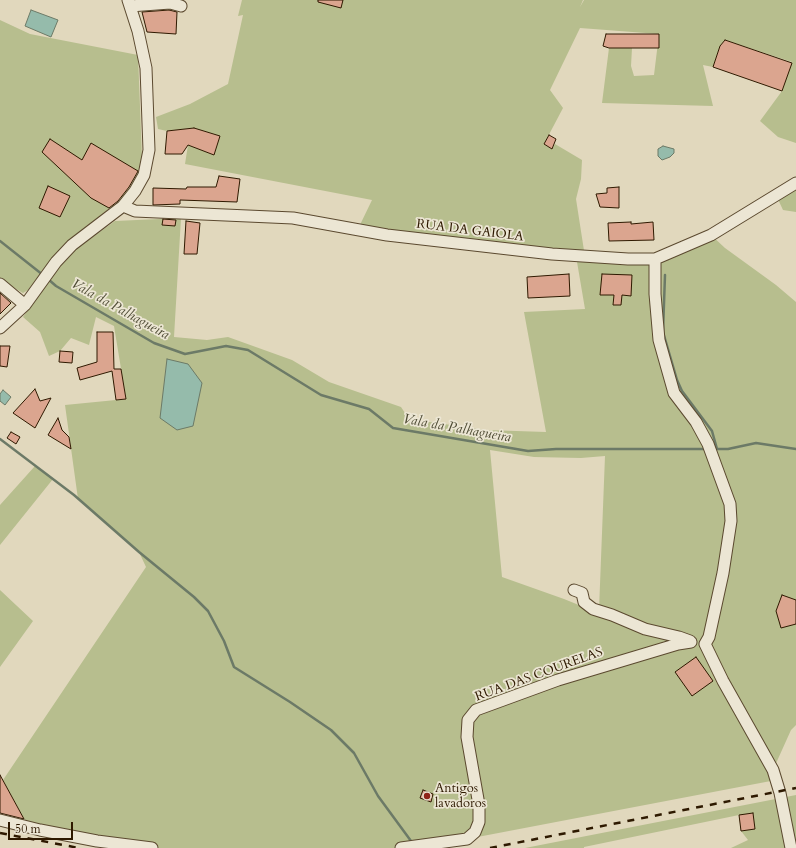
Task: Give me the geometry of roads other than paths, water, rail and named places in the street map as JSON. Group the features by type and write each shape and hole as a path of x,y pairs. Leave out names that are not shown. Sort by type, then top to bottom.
{"street":[{"path":"0,328 25,305 49,272 72,245 123,206 135,191 144,175 149,160 145,62 138,31 129,3 170,3 181,6"},
{"name":"RUA DA GAIOLA","path":"123,206 135,211 293,218 387,235 552,254 628,259 655,259 710,235 796,183"},
{"path":"655,259 655,294 659,340 674,393 696,422 709,448 730,504 730,521 723,573 705,644 722,681 773,770 780,793 791,848"},
{"path":"0,284 25,305"},
{"path":"574,590 582,593 584,602 592,609 612,615 646,629 691,642 705,644"},
{"name":"RUA DAS COURELAS","path":"401,848 467,839 475,832 479,822 479,805 467,737 468,720 476,710 558,680 678,644 691,642"},
{"path":"0,820 97,841 152,848"}],"waterway":[{"name":"Vala da Palhagueira","path":"0,241 43,275"},
{"path":"665,275 663,332 677,380 682,391 712,431 717,449"},
{"name":"Vala da Palhagueira","path":"48,279 56,286 154,343 185,354 226,346 248,350 321,395 369,409 393,428 528,451 556,449 707,449"},
{"path":"0,439 74,495 139,552 194,597 208,611 224,641 234,667 331,730 354,753 378,796 411,841"},
{"name":"Vala da Palhagueira","path":"714,449 728,449 756,443 796,449"}],"railway":[{"path":"490,848 796,788"},
{"path":"0,833 79,848"}],"place":[{"name":"Antigos lavadoros","path":"427,796"}]}
